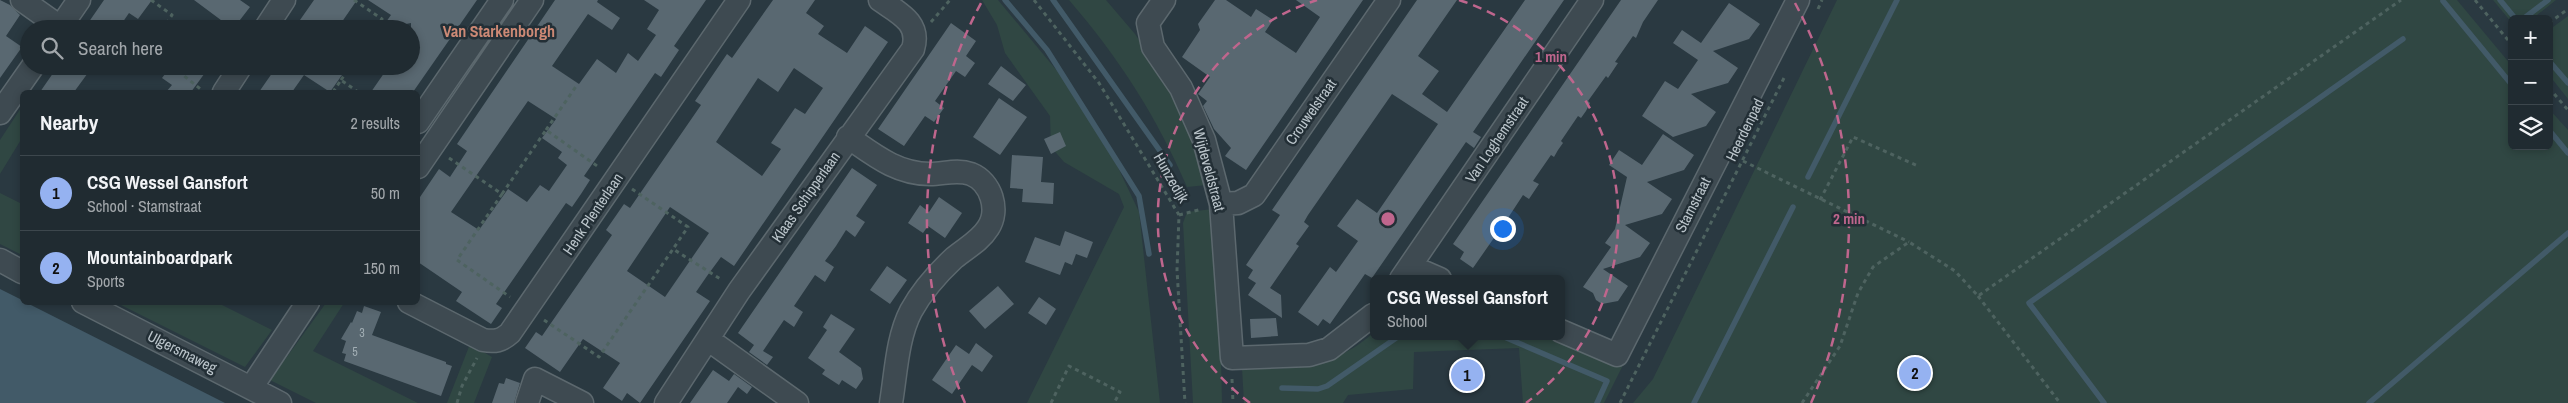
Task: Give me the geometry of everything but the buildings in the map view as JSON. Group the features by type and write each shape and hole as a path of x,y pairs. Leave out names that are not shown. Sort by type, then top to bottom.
{"street":[{"path":"22,0 48,20"},
{"path":"64,20 78,0"},
{"path":"271,20 284,0"},
{"path":"420,119 502,0"},
{"path":"420,164 532,0"},
{"name":"Henk Plenterlaan","path":"483,340 494,342 503,340 510,333 739,0"},
{"name":"Klaas Schipperlaan","path":"666,403 709,340 739,291 913,49 916,39 913,27 880,0"},
{"name":"Wijdeveldstraat","path":"1164,0 1148,23 1153,48 1181,88 1204,140 1221,204 1232,358 1310,355 1329,349 1370,317"},
{"name":"Crouwelstraat","path":"1221,204 1238,203 1254,194 1389,0"},
{"name":"Van Loghemstraat","path":"1406,272 1592,0"},
{"name":"Stamstraat","path":"1565,333 1617,355 1798,0"},
{"path":"1,111 26,75"},
{"path":"225,90 235,75"},
{"path":"848,137 886,163 909,172 930,174 953,171 971,174 985,184 992,196 994,211 990,226 981,238 955,258 926,287 911,312 900,340 891,403"},
{"path":"0,260 20,271"},
{"path":"1406,272 1421,275"},
{"name":"Ulgersmaweg","path":"90,305 280,403"},
{"path":"251,388 306,305"},
{"path":"415,305 483,340"},
{"path":"709,340 797,403"},
{"path":"527,403 535,379 582,403"}],"path":[{"path":"151,0 172,15 169,20"},
{"path":"354,0 381,20"},
{"name":"Hunzedijk","path":"1034,0 1100,83 1179,215 1177,270 1185,403"},
{"path":"1814,18 1822,0"},
{"path":"1978,296 2401,0"},
{"path":"2475,0 2508,39"},
{"path":"2553,20 2568,9"},
{"name":"Heerdenpad","path":"1620,403 1787,72"},
{"path":"183,75 202,90"},
{"path":"334,90 344,75"},
{"path":"341,80 355,90"},
{"path":"546,130 577,85"},
{"path":"2553,93 2568,110"},
{"path":"1820,200 1853,136 1918,166"},
{"path":"1743,161 1909,242 1955,272 1978,296 2060,403"},
{"path":"1802,403 1840,346 1858,293 1873,267 1909,242"},
{"path":"457,403 483,340"},
{"path":"1050,403 1069,366 1120,392 1114,403"}],"green space":[{"path":"982,0 998,0 1063,78 1106,142 1139,212 1160,403 1027,403 1124,207 1119,194 1064,162 1051,147 1050,116 1005,53 997,25"},
{"path":"1069,0 1106,0 1135,34 1179,100 1207,185 1187,187 1163,136 1136,89"},
{"path":"1837,0 2457,0 2508,61 2508,150 2553,150 2553,113 2568,130 2568,403 1633,403 1653,379"},
{"path":"2493,0 2556,0 2537,15 2508,15 2508,18"},
{"path":"2568,16 2568,99 2553,80 2553,27"},
{"path":"20,110 20,141 0,174 0,140"},
{"path":"0,193 20,203 20,254 0,244"},
{"path":"1213,209 1219,267 1222,403 1193,403 1183,223 1187,212"},
{"path":"121,305 222,305 272,330 245,367"},
{"path":"325,305 343,305 313,351 418,403 316,403 270,380"},
{"path":"1370,335 1370,340 1564,340 1623,365 1604,403 1523,403 1519,348 1414,352 1413,389 1348,395 1343,403 1244,403 1242,368 1278,369 1312,364 1328,360 1359,344"},
{"path":"470,344 492,357 474,403 447,403"}],"water":[{"path":"0,289 20,299 20,305 31,305 225,403 0,403"}],"waterway":[{"path":"1005,0 1047,50 1139,196 1149,254"},
{"path":"1053,0 1170,165"},
{"path":"1808,177 1897,0"},
{"path":"2500,0 2512,15"},
{"path":"2528,15 2548,0"},
{"path":"2443,1 2508,80"},
{"path":"2104,403 2029,303 2403,39"},
{"path":"2553,66 2568,83"},
{"path":"2553,135 2568,153"},
{"path":"1694,403 1793,207"},
{"path":"2369,403 2568,233"},
{"path":"1282,388 1318,389 1327,386 1393,340"},
{"path":"1511,340 1607,381 1597,403"}],"place":[{"name":"Mountainboardpark","path":"1915,373"},
{"name":"CSG Wessel Gansfort","path":"1467,375"}],"district":[{"name":"Van Starkenborgh","path":"499,31"}]}
